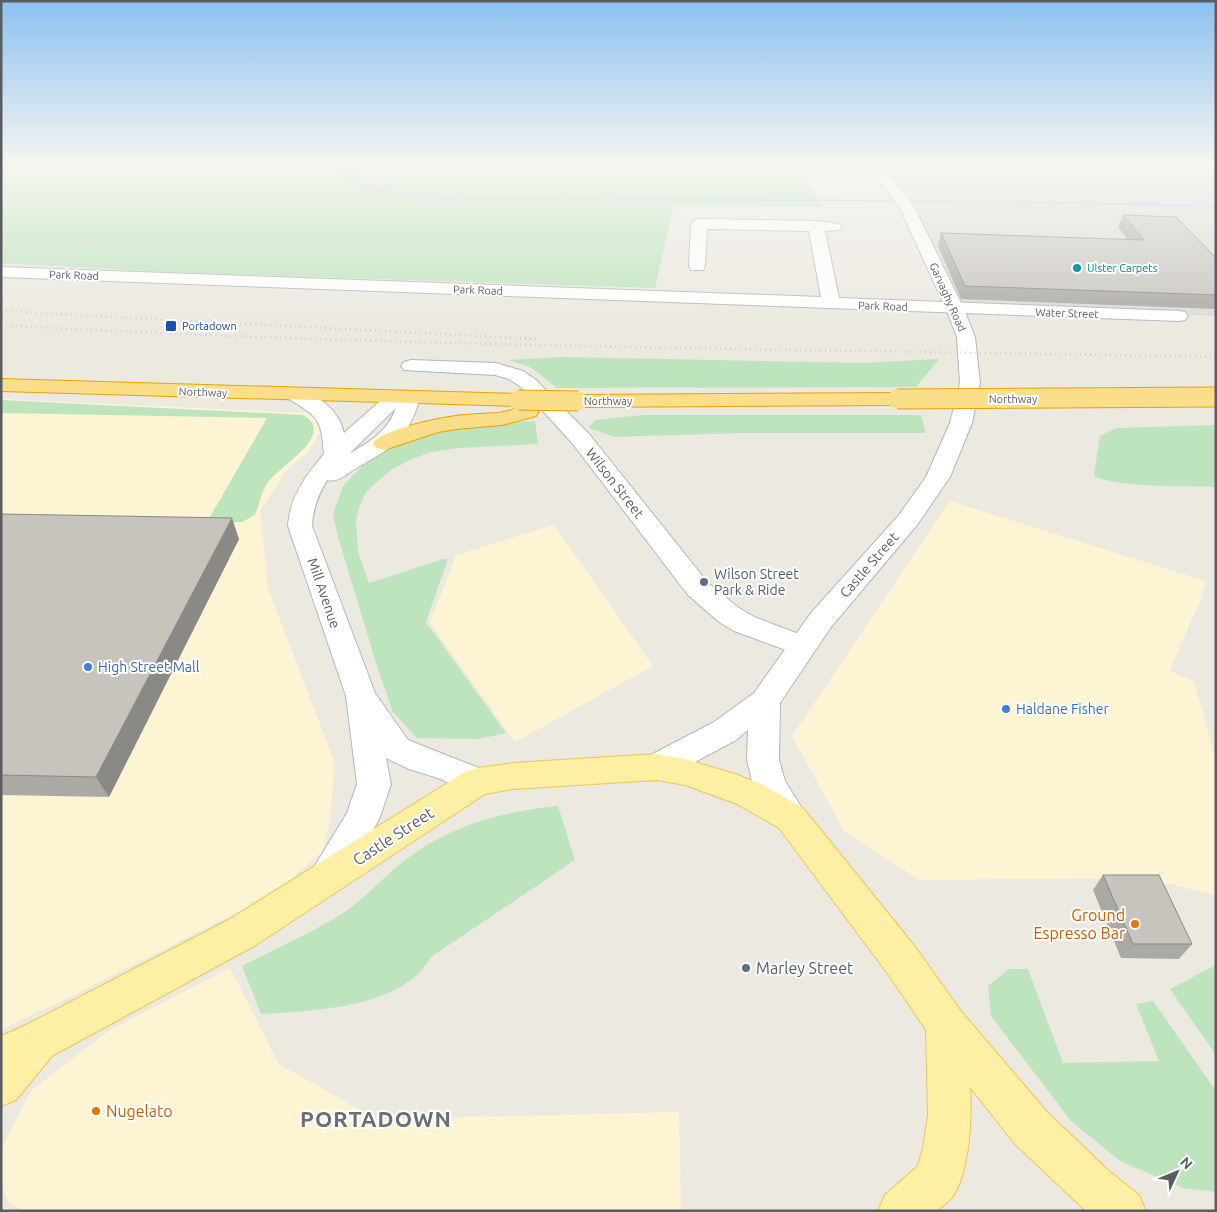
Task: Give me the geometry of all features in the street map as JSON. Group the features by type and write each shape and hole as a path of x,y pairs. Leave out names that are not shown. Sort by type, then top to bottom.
{"highway":[{"name":"Northway","path":"1,386 402,398 523,406 569,401 1216,397"},
{"name":"Northway","path":"384,444 414,432 436,426 456,422 502,419 523,406"}],"main road":[{"name":"Castle Street","path":"1,1057 41,1040 243,932 477,782 513,776 657,767"},
{"path":"657,767 685,772 723,784 749,794 791,818 902,961 946,1024 1032,1128 1093,1187 1123,1211"},
{"path":"901,1211 937,1180 945,1148 950,1116 946,1024"},
{"path":"1,1085 41,1040"}],"street":[{"name":"Garvaghy Road","path":"911,219 955,309 966,337 970,383 961,423"},
{"path":"698,266 699,224 834,227"},
{"path":"816,226 831,304"},
{"name":"Park Road","path":"1,272 955,309"},
{"name":"Water Street","path":"955,309 1179,316"},
{"name":"Wilson Street","path":"411,366 496,369 516,375 528,383 581,439 698,589 729,615 744,624 802,646"},
{"path":"296,395 327,414 331,423 335,454"},
{"name":"Mill Avenue","path":"310,490 339,468 384,444 398,427 402,398"},
{"name":"Mill Avenue","path":"324,880 345,850 363,817 374,784 361,696 300,526 300,508 318,476 335,454 402,398"},
{"name":"Castle Street","path":"657,767 725,731 765,701 826,614 908,520 938,476 961,423"},
{"name":"Mill Avenue","path":"361,696 398,749 420,760 433,763 477,782"},
{"path":"765,701 763,760 770,785 791,818"}],"shaded area":[{"name":"Ulster Carpets","path":"921,219 1216,219 1216,316 961,303"},
{"path":"1,399 306,413 319,422 320,432 309,451 285,472 260,511 268,588 335,764 330,822 322,852 276,892 1,1030"},
{"name":"Haldane Fisher","path":"950,501 1206,581 1201,599 1169,671 1194,681 1216,760 1216,895 1143,878 920,880 844,831 792,736"},
{"path":"554,525 653,666 515,742 430,623 456,555"},
{"path":"230,968 279,1064 376,1119 679,1112 681,1211 24,1211 9,1203 1,1182 1,1148 32,1090 110,1030"}],"green space":[{"path":"1,219 671,219 655,288 164,272 1,263"},
{"path":"562,357 862,363 939,359 916,387 557,388 532,368 509,360"},
{"path":"1,400 303,415 312,423 314,431 303,449 268,482 255,515 242,522 211,523 207,522 267,418 1,413"},
{"path":"643,415 921,415 926,433 739,433 615,437 589,428 595,420"},
{"path":"535,421 538,444 459,448 432,452 414,458 391,470 366,492 358,510 356,521 358,552 369,583 448,559 426,622 506,733 479,739 417,738 393,712 338,537 333,514 343,486 367,461 391,446 413,436 464,425"},
{"path":"1216,425 1216,487 1133,484 1103,479 1094,475 1100,436 1116,428"},
{"path":"558,806 575,860 431,957 417,975 383,995 343,1006 261,1014 242,966 337,917 355,904 405,860 440,838 458,829 497,816"},
{"path":"1216,965 1216,1055 1170,989"},
{"path":"1009,969 1028,969 1063,1063 1159,1061 1136,1004 1153,1001 1216,1091 1216,1192 1183,1188 1120,1161 1071,1121 991,1016 988,986"}],"building":[{"name":"Ulster Carpets","path":"1126,219 1178,219 1216,258 1216,295 965,286 941,233 1144,240"},
{"name":"High Street Mall","path":"1,514 232,518 96,777 1,775"},
{"path":"1103,875 1159,875 1192,944 1133,944"}],"railway":[{"path":"1,311 536,339"},
{"path":"1,325 304,339 1216,357"}],"place":[{"name":"Ulster Carpets","path":"1077,268"},
{"name":"Portadown","path":"171,326"},
{"name":"Wilson Street Park & Ride","path":"704,582"},
{"name":"High Street Mall","path":"88,667"},
{"name":"Haldane Fisher","path":"1006,709"},
{"name":"Ground Espresso Bar","path":"1135,924"},
{"name":"Marley Street","path":"746,968"},
{"name":"Nugelato","path":"96,1111"}],"district":[{"name":"PORTADOWN","path":"376,1119"}]}
